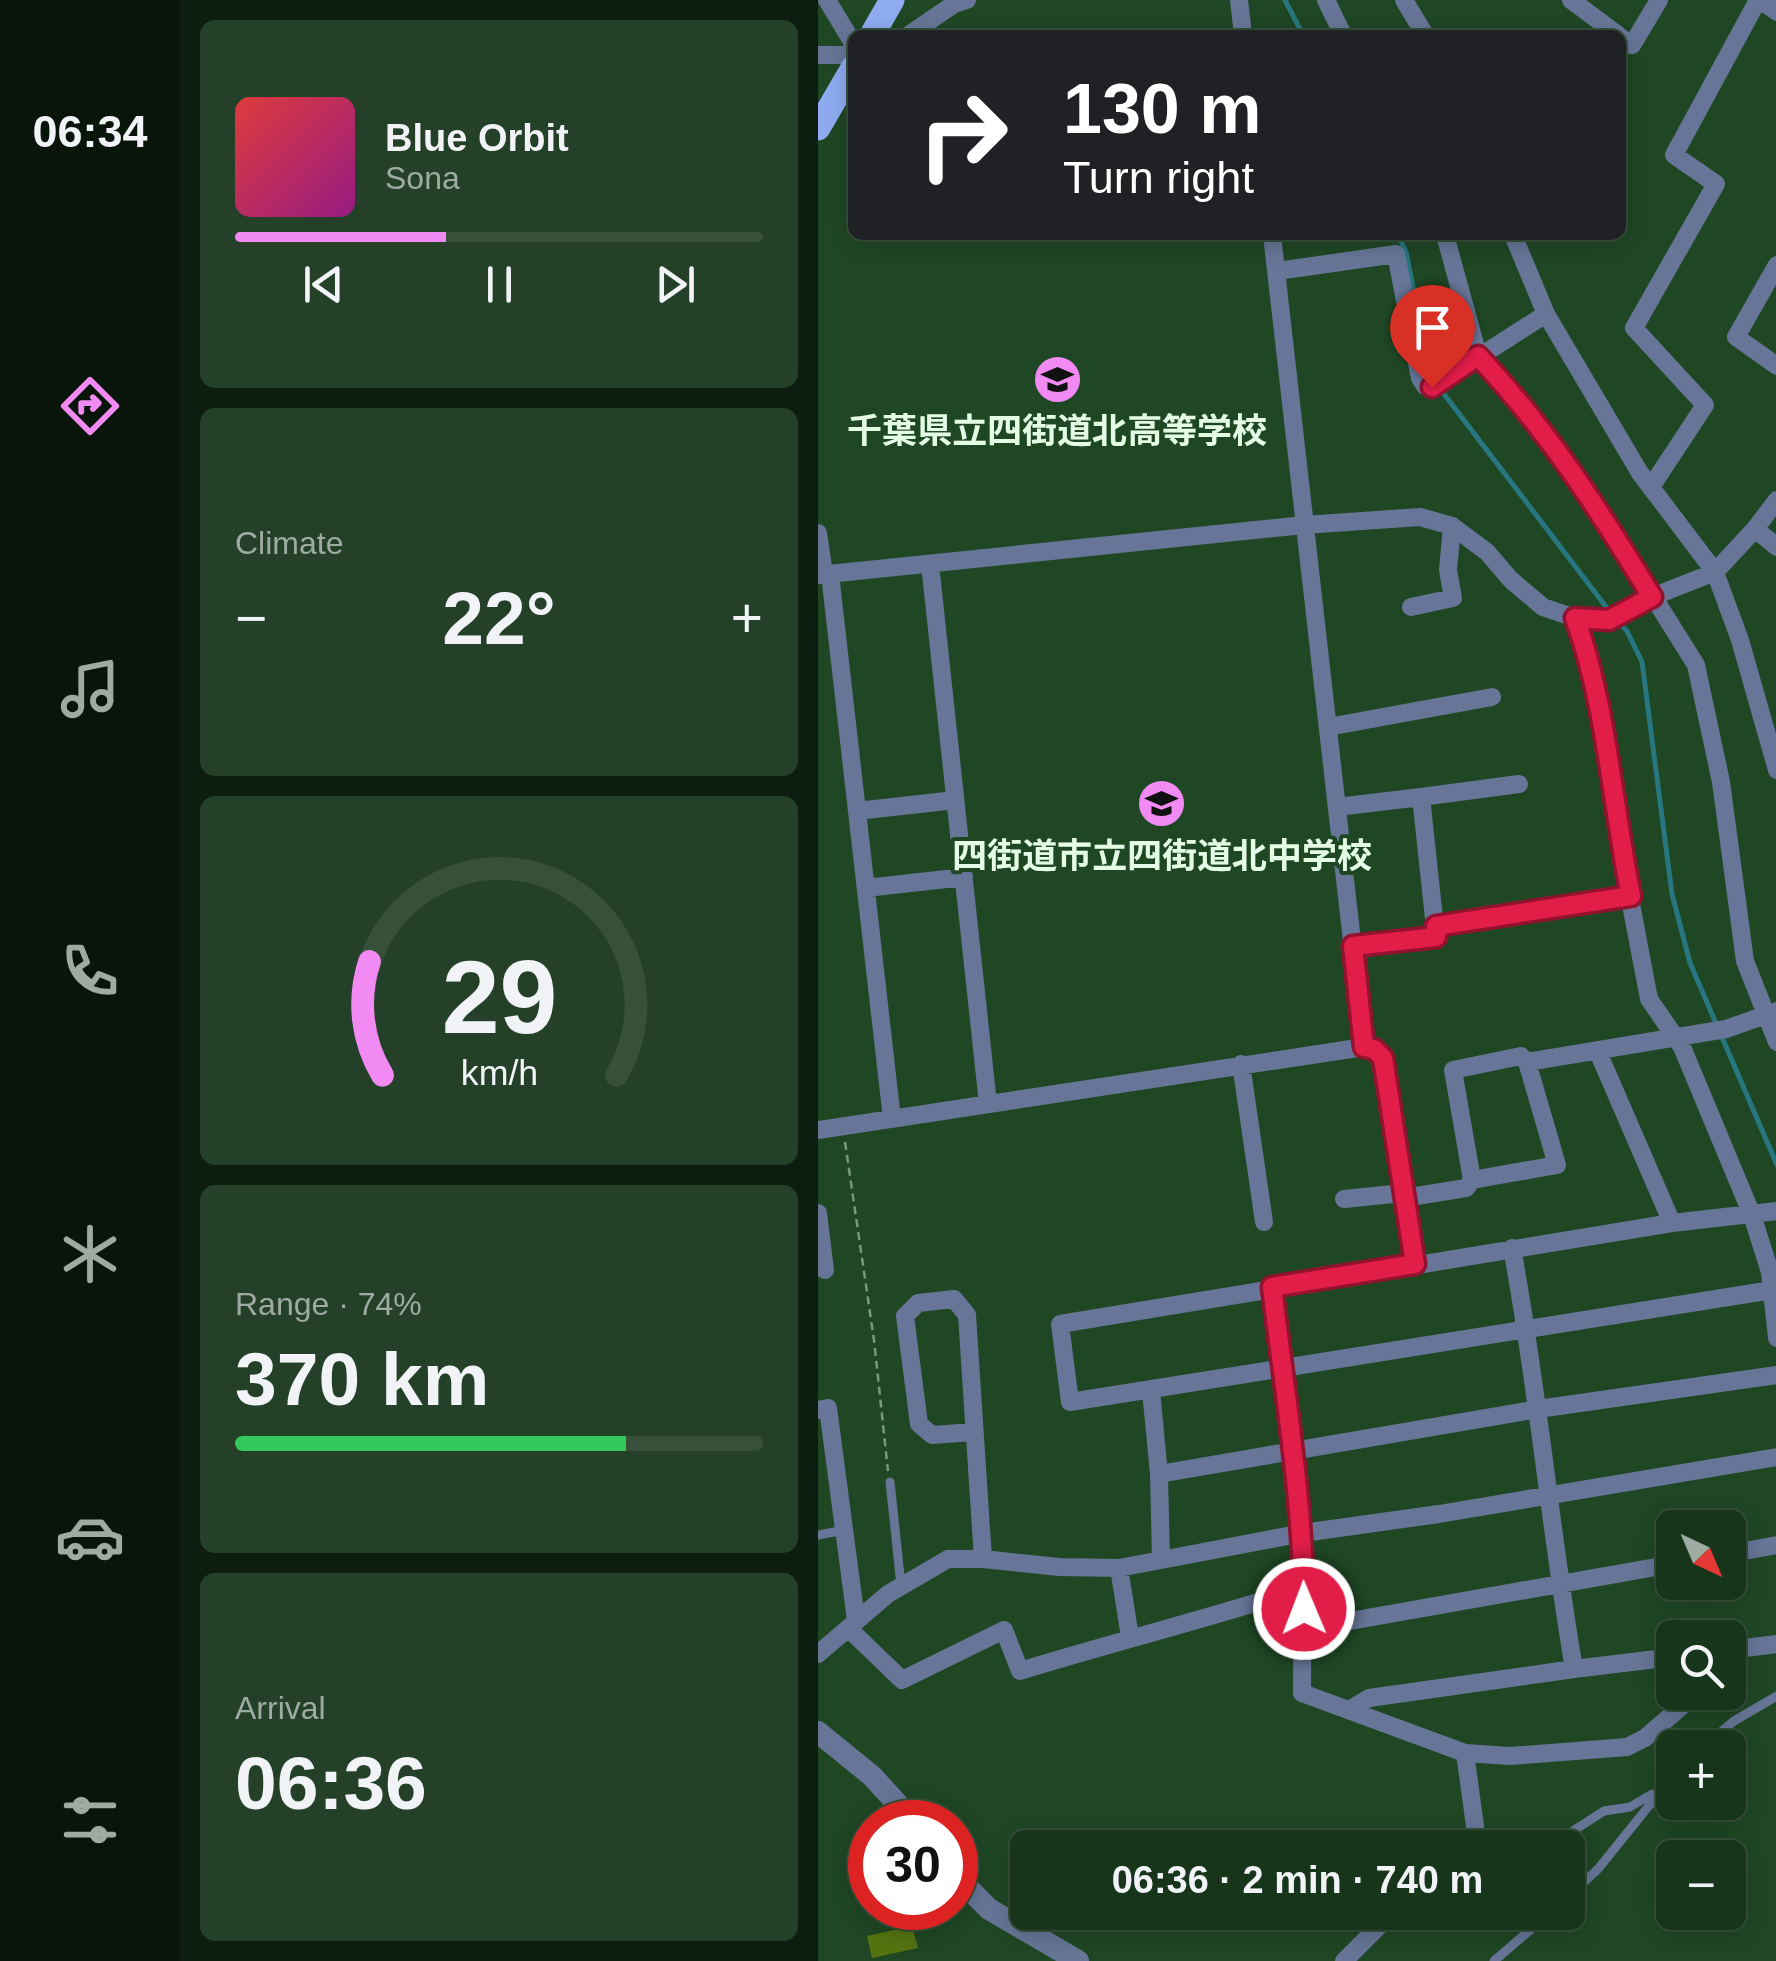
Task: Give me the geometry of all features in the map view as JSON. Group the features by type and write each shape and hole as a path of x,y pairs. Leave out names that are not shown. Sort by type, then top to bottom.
{"main road":[{"path":"818,128 848,77"}],"street":[{"path":"827,0 848,35"},
{"path":"1238,0 1243,30"},
{"path":"1326,0 1341,30"},
{"path":"1404,0 1422,30"},
{"path":"1571,0 1611,30"},
{"path":"1626,41 1632,46 1659,0"},
{"path":"1651,487 1705,406 1634,328 1716,184 1674,155 1759,0 1776,12"},
{"path":"916,30 958,2"},
{"path":"818,55 848,55"},
{"path":"1273,240 1364,1047"},
{"path":"1447,240 1478,356 1515,394 1579,478 1696,665 1721,782 1745,961 1771,1014 1776,1042"},
{"path":"1515,240 1546,314 1651,487 1714,572 1740,640 1776,770"},
{"path":"1276,271 1396,254 1424,386 1436,384 1546,314"},
{"path":"1776,265 1736,337 1776,366"},
{"path":"824,574 1304,525 1420,517 1452,526 1487,552 1542,607 1575,618 1616,618 1652,597 1714,572 1755,529 1776,500"},
{"path":"1411,607 1453,598 1448,570 1452,526"},
{"path":"1755,529 1776,547"},
{"path":"818,532 857,811 892,1119"},
{"path":"930,564 988,1104"},
{"path":"1575,618 1596,686 1616,825 1649,1000 1682,1047 1752,1214 1765,1249 1776,1338"},
{"path":"1328,728 1492,697"},
{"path":"1337,807 1519,784"},
{"path":"1353,946 1436,937 1421,797"},
{"path":"857,811 956,800"},
{"path":"866,888 964,877"},
{"path":"1436,926 1631,896"},
{"path":"1527,1062 1719,1030 1771,1014"},
{"path":"818,1130 1241,1064 1364,1047 1374,1049 1383,1058 1415,1264"},
{"path":"1598,1052 1672,1223"},
{"path":"1344,1199 1393,1194 1404,1198 1466,1188 1472,1180 1557,1164 1527,1062 1521,1056 1453,1070 1472,1180"},
{"path":"1241,1064 1264,1222"},
{"path":"1772,1290 1070,1402 1060,1324 1512,1248 1776,1211"},
{"path":"818,1213 825,1270"},
{"path":"1512,1248 1527,1328 1574,1669"},
{"path":"1272,1287 1304,1533 1302,1693 1465,1753 1510,1756 1627,1748 1677,1710"},
{"path":"974,1432 932,1436 919,1424 905,1316 918,1303 954,1299 967,1315 983,1558"},
{"path":"1159,1474 1538,1409 1776,1375"},
{"path":"1151,1391 1162,1560"},
{"path":"818,1410 828,1408 852,1624 902,1680 1004,1630 1020,1671 1304,1588"},
{"path":"818,1654 901,1585 948,1558 1119,1568 1304,1533 1776,1457"},
{"path":"1746,1551 1776,1545"},
{"path":"1305,1629 1656,1567"},
{"path":"1119,1568 1130,1637"},
{"path":"1746,1650 1776,1644"},
{"path":"1351,1709 1369,1698 1656,1659"},
{"path":"818,1732 872,1776 894,1800"},
{"path":"1465,1753 1476,1830"},
{"path":"978,1897 989,1908 1078,1961"},
{"path":"1344,1961 1375,1930"}],"lane":[{"path":"890,1482 901,1585"},
{"path":"818,1535 844,1530"},
{"path":"1723,1730 1776,1696"},
{"path":"1575,1830 1604,1812 1630,1808 1656,1791"},
{"path":"1585,1881 1656,1793"},
{"path":"1494,1961 1530,1930"}],"path":[{"path":"842,1126 874,1340 890,1482"}],"building":[{"path":"913,1930 918,1948 872,1958 867,1936"}],"waterway":[{"path":"1285,0 1300,30"},
{"path":"1400,240 1431,377 1610,612"},
{"path":"1617,621 1627,631 1642,662 1672,894 1690,963 1777,1165"}],"place":[{"name":"千葉県立四街道北高等学校","path":"1057,379"},
{"name":"四街道市立四街道北中学校","path":"1162,804"}],"route":[{"path":"1304,1609 1304,1533 1296,1451 1272,1287 1415,1264 1383,1058 1374,1049 1364,1047 1353,946 1436,937 1436,926 1631,896 1616,825 1596,686 1575,618 1609,620 1652,597 1579,478 1515,394 1478,356 1432,387"}]}
